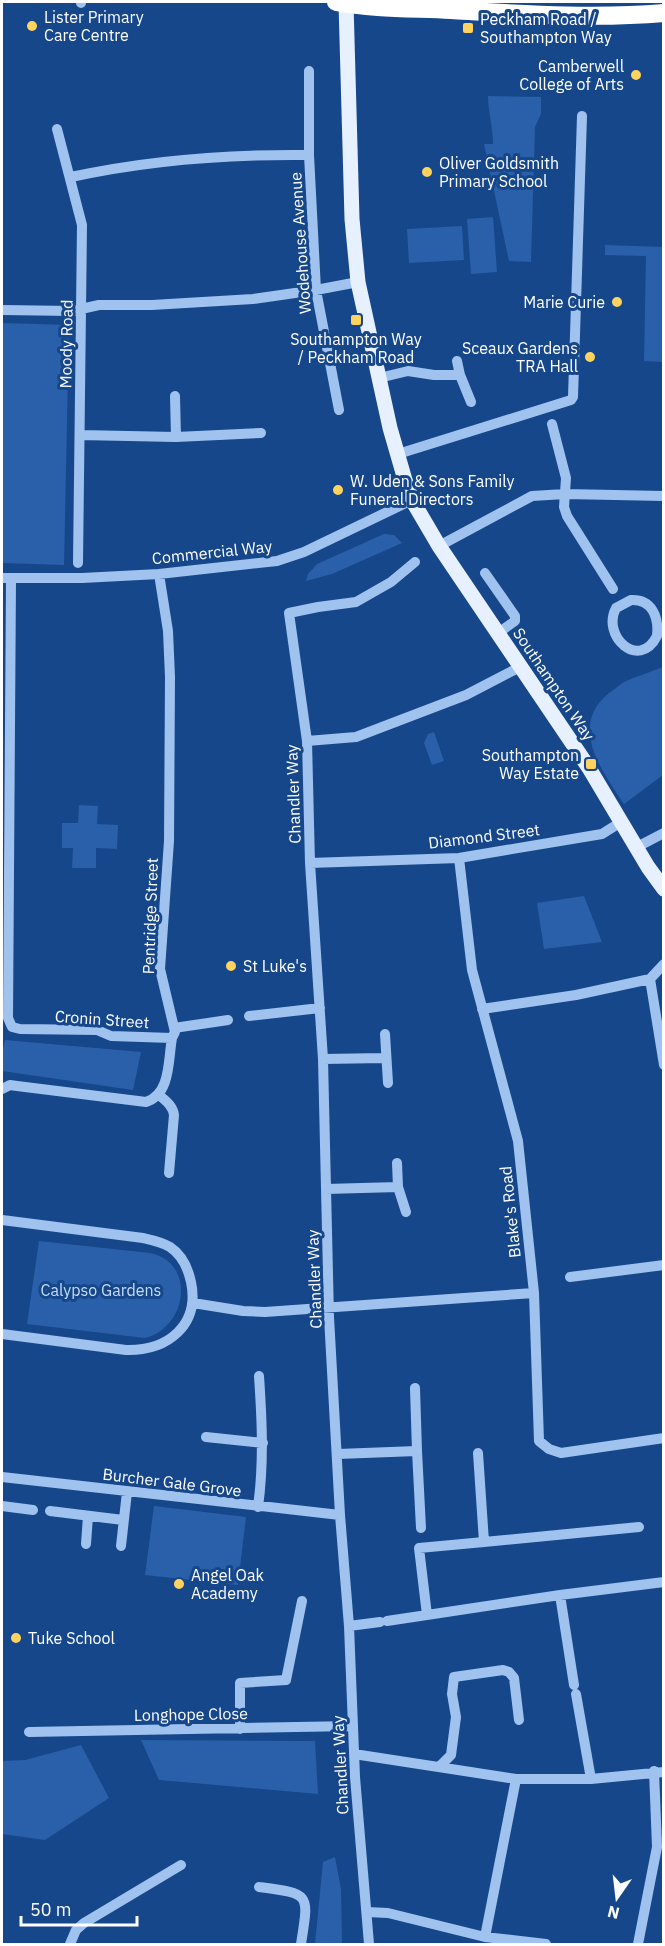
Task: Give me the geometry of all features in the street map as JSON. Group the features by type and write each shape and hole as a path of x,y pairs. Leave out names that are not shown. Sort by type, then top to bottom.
{"highway":[{"path":"341,2 492,7 591,16 663,12"}],"main road":[{"name":"Southampton Way","path":"341,2 352,219 358,282 390,428 412,500 439,546 589,768 663,889"}],"street":[{"name":"Wodehouse Avenue","path":"309,71 309,155 316,290 339,410"},
{"path":"398,454 571,400 573,397 582,116"},
{"name":"Moody Road","path":"57,129 82,225 78,563"},
{"path":"71,177 176,161 263,154 309,155"},
{"path":"2,310 72,311 99,305 152,305 253,299 358,282"},
{"path":"457,361 459,375 471,402"},
{"path":"379,378 408,371 434,375 459,375"},
{"path":"175,396 176,437"},
{"path":"552,424 565,470 564,507 569,522 613,589"},
{"path":"80,435 176,437 261,433"},
{"path":"439,546 527,498 540,494 663,496"},
{"name":"Commercial Way","path":"6,578 159,574 254,565 291,557 412,500"},
{"name":"Chandler Way","path":"369,1944 355,1777 349,1626 339,1501 329,1308 323,1059 310,863 307,741 288,613 318,606 356,602 391,582 416,562"},
{"path":"485,573 515,616 515,621 498,633"},
{"name":"Pentridge Street","path":"159,574 168,631 170,677 169,841 160,969 174,1021 165,1079 159,1095"},
{"name":"Cronin Street","path":"6,578 9,1024 20,1029 97,1030 111,1036 173,1033"},
{"path":"631,600 641,600 648,604 657,620 660,637 646,649 635,651 625,647 613,628 612,620 616,608 631,600"},
{"path":"307,741 356,737 466,695 520,668"},
{"name":"Diamond Street","path":"310,863 459,858 603,834 621,822"},
{"path":"636,847 663,832"},
{"name":"Blake's Road","path":"459,858 472,970 518,1141 534,1293 539,1441 549,1449 561,1453 663,1438"},
{"path":"482,1009 576,995 650,979 663,964"},
{"path":"650,979 663,1065"},
{"path":"249,1016 320,1008"},
{"path":"173,1033 228,1020"},
{"path":"385,1035 388,1083"},
{"path":"323,1059 385,1058"},
{"path":"2,1089 10,1085 146,1102 159,1095 169,1104 174,1115 170,1173"},
{"path":"397,1163 398,1187 406,1212"},
{"path":"326,1189 398,1187"},
{"path":"2,1220 143,1238 162,1243 176,1252 186,1265 191,1281 193,1302 189,1316 176,1334 159,1345 143,1350 126,1350 2,1334"},
{"path":"570,1278 663,1265"},
{"path":"193,1302 255,1312 534,1293"},
{"path":"258,1507 263,1443 259,1376"},
{"path":"415,1388 421,1528"},
{"path":"206,1437 263,1443"},
{"path":"338,1454 417,1451"},
{"path":"478,1453 484,1542"},
{"name":"Burcher Gale Grove","path":"2,1477 340,1515"},
{"path":"121,1546 127,1492"},
{"path":"2,1506 33,1510"},
{"path":"50,1511 123,1520"},
{"path":"86,1544 88,1516"},
{"path":"427,1615 419,1548 639,1527"},
{"path":"349,1626 663,1582"},
{"path":"560,1595 591,1779"},
{"path":"240,1729 240,1683 286,1680 302,1601"},
{"path":"440,1766 451,1755 456,1717 452,1694 454,1677 503,1670 509,1672 514,1678 519,1720"},
{"name":"Longhope Close","path":"29,1732 353,1726"},
{"path":"354,1754 516,1779 591,1779 659,1772 657,1847 638,1944"},
{"path":"485,1937 516,1779"},
{"path":"70,1944 76,1930 84,1923 181,1865"},
{"path":"259,1887 299,1894 305,1902 306,1911 301,1944"},
{"path":"367,1912 388,1913 485,1937 546,1944"}],"green space":[{"path":"488,96 541,97 541,114 535,127 531,262 509,261 484,144 493,144"},
{"path":"493,217 497,272 471,274 467,219"},
{"path":"462,226 464,260 409,263 407,229"},
{"path":"605,245 663,247 663,362 644,361 646,256 605,255"},
{"path":"2,323 69,325 64,565 2,563"},
{"path":"384,534 394,535 402,543 332,574 306,581 308,574 317,564"},
{"path":"663,667 663,775 624,804 599,763 593,748 590,734 591,720 597,706 609,693 624,682"},
{"path":"434,732 444,761 432,765 424,743 428,734"},
{"path":"79,805 98,806 97,824 118,825 117,849 96,848 96,868 72,868 73,848 62,848 62,823 78,823"},
{"path":"584,896 602,942 544,949 537,903"},
{"path":"5,1040 141,1052 133,1090 2,1071"},
{"name":"Calypso Gardens","path":"39,1241 150,1253 165,1259 175,1269 180,1281 181,1295 178,1309 159,1332 145,1338 27,1324"},
{"path":"154,1506 246,1517 238,1585 145,1575"},
{"path":"141,1740 315,1741 318,1794 159,1780"},
{"path":"81,1745 109,1798 45,1840 2,1834 2,1761 25,1760"},
{"path":"335,1857 341,1889 342,1944 315,1944 323,1862"}],"place":[{"name":"Lister Primary Care Centre","path":"32,26"},
{"name":"Peckham Road / Southampton Way","path":"468,28"},
{"name":"Camberwell College of Arts","path":"636,75"},
{"name":"Oliver Goldsmith Primary School","path":"427,172"},
{"name":"Marie Curie","path":"617,302"},
{"name":"Southampton Way / Peckham Road","path":"356,320"},
{"name":"Sceaux Gardens TRA Hall","path":"590,357"},
{"name":"W. Uden & Sons Family Funeral Directors","path":"338,490"},
{"name":"Southampton Way Estate","path":"591,764"},
{"name":"St Luke's","path":"231,966"},
{"name":"Angel Oak Academy","path":"179,1584"},
{"name":"Tuke School","path":"16,1638"}]}
